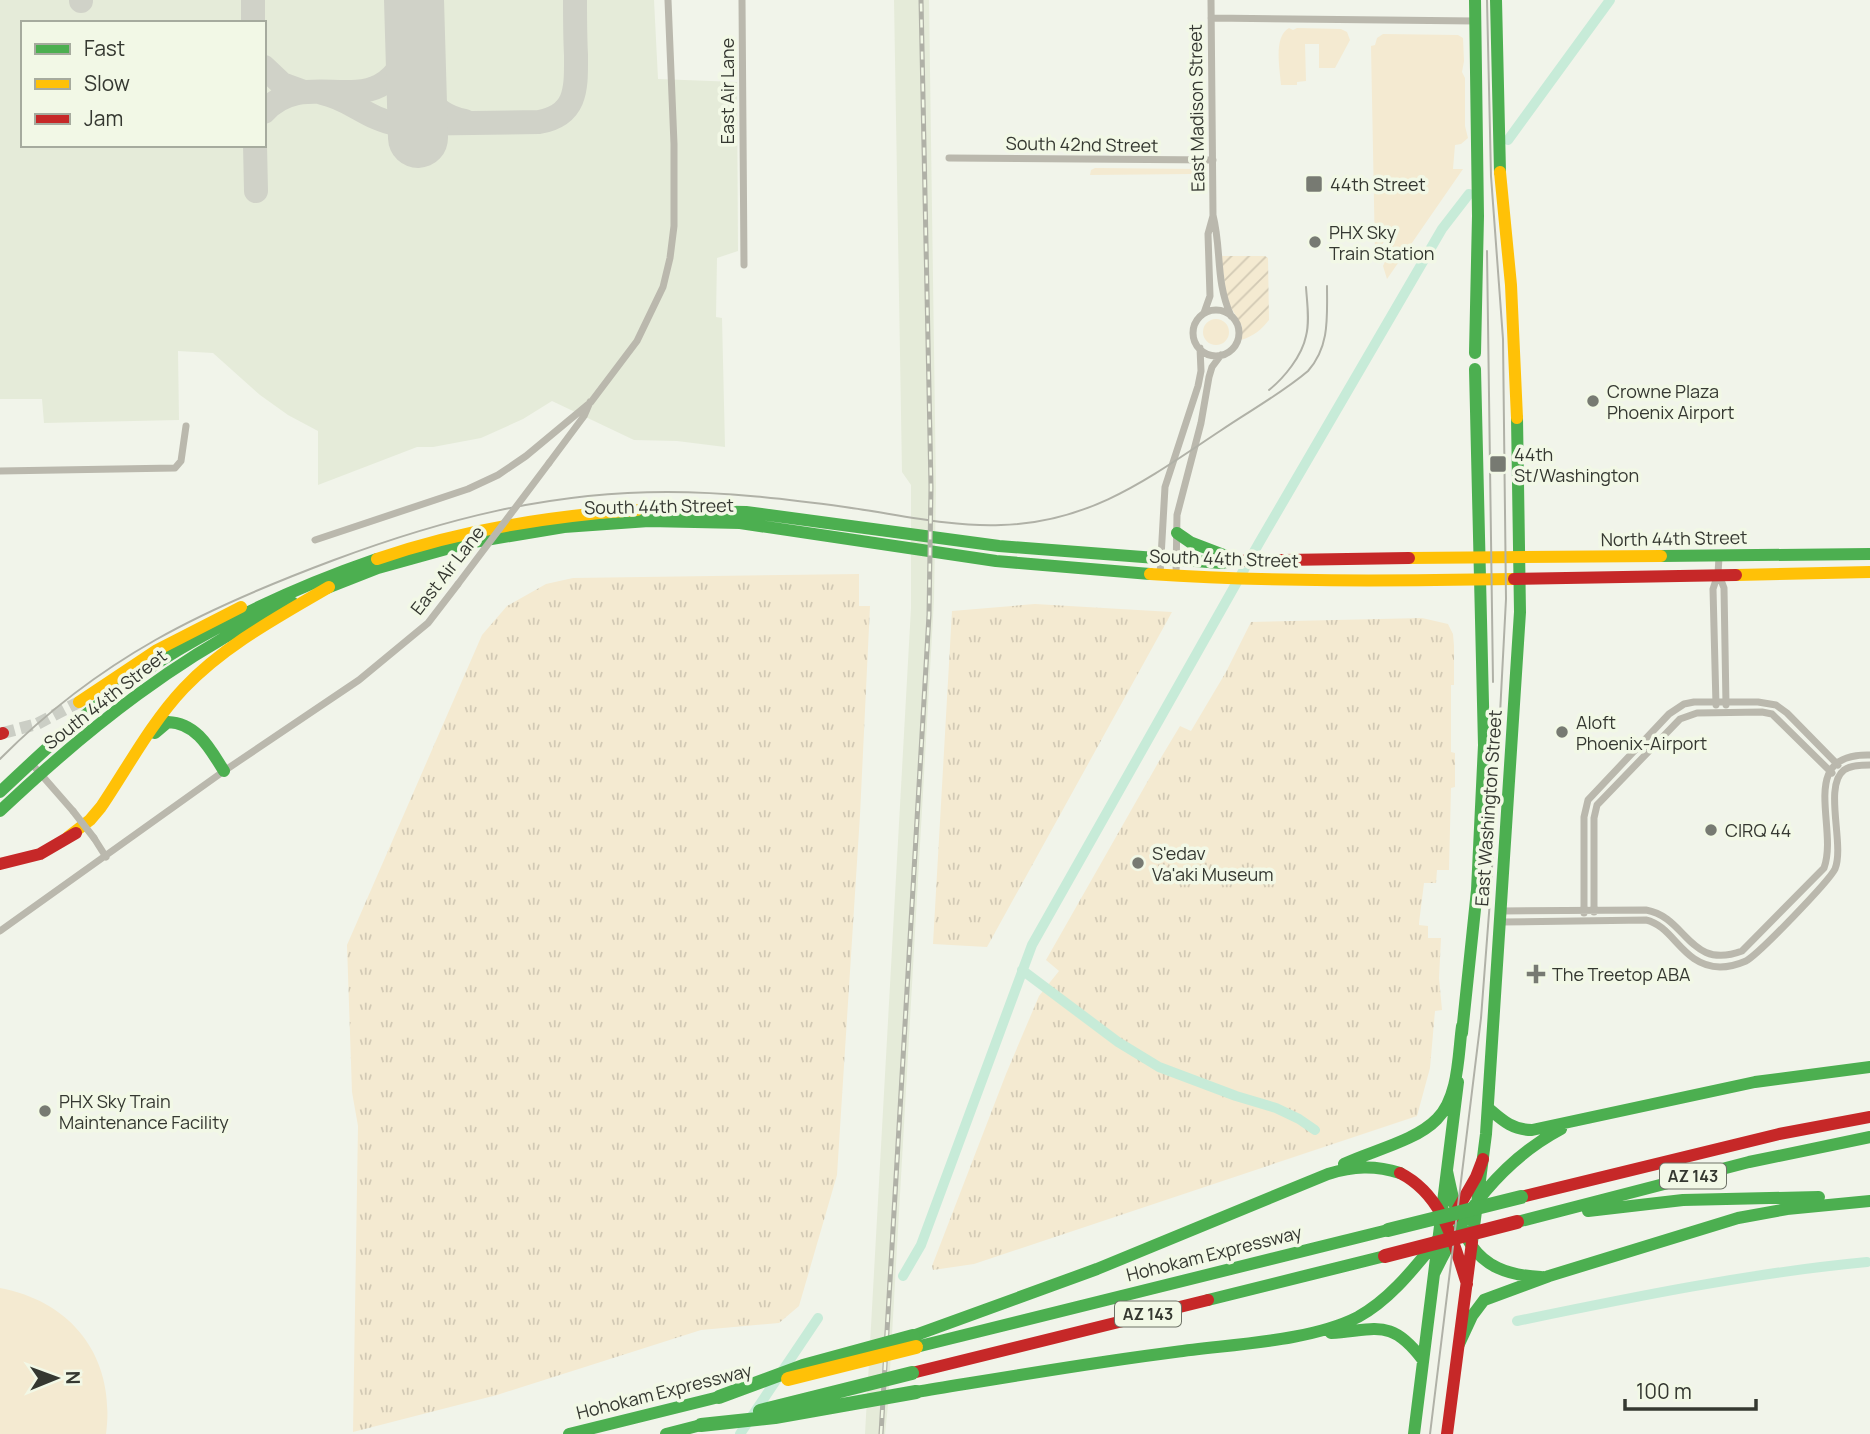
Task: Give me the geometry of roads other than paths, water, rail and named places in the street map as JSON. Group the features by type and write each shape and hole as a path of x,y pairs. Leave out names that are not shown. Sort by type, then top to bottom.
{"main road":[{"path":"1475,0 1478,216 1475,353"},
{"name":"East Washington Street","path":"1447,1434 1488,1108 1499,916 1516,700 1520,578 1518,434 1511,285 1500,183 1496,0"},
{"name":"East Washington Street","path":"1449,1226 1447,1171 1477,890 1482,787 1484,712 1475,369"},
{"name":"South 44th Street","path":"0,793 170,671 234,631 323,583 389,553 462,533 529,520 590,513 715,510 973,542 1221,563 1237,560 1479,559"},
{"name":"South 44th Street","path":"323,583 468,543 564,527 649,521 740,523 996,561 1160,575 1259,580 1480,579"},
{"path":"1177,533 1186,541 1222,552 1237,560"},
{"name":"North 44th Street","path":"1479,559 1870,554"},
{"path":"1480,579 1870,572"},
{"path":"79,702 198,625 240,607 323,583"},
{"path":"68,837 90,820 101,807 158,719 198,674 253,631 323,583"},
{"path":"0,864 40,853 93,823 163,724 173,721 188,726 203,740 224,771"},
{"name":"South 44th Street","path":"0,811 35,769"},
{"path":"1328,1174 1359,1156 1423,1130 1439,1117 1451,1089 1462,1026"},
{"path":"1488,1108 1504,1123 1521,1130 1582,1121 1755,1082 1870,1067"},
{"name":"Hohokam Expressway","path":"569,1434 719,1397 915,1342 1870,1115"},
{"path":"1308,1334 1341,1324 1374,1307 1408,1276 1449,1226 1478,1203 1508,1165 1557,1131 1582,1121"},
{"name":"AZ 143","path":"666,1434 1517,1223 1749,1162 1870,1137"},
{"path":"1414,1434 1434,1274 1449,1226 1483,1159"},
{"path":"915,1342 1328,1174 1364,1165 1393,1170 1407,1176 1426,1191 1449,1226 1488,1264 1512,1275 1533,1278 1549,1276"},
{"path":"1517,1223 1608,1208 1683,1200 1870,1199"},
{"path":"1460,1344 1472,1316 1484,1300 1549,1276 1725,1221 1787,1209 1870,1199"},
{"path":"1449,1226 1467,1284"},
{"path":"701,1425 775,1417 1083,1364 1308,1334 1388,1328 1409,1340 1423,1360"}],"street":[{"name":"East Air Lane","path":"0,931 224,771 359,680 428,623 584,416 591,402 637,341 663,287 670,258 674,226 674,144 668,0"},
{"name":"East Air Lane","path":"742,0 744,265"},
{"name":"East Madison Street","path":"1211,0 1213,215 1218,236 1221,288 1231,316"},
{"path":"1211,18 1475,21"},
{"name":"South 42nd Street","path":"949,158 1213,160"},
{"name":"East Madison Street","path":"1204,313 1210,296 1208,234 1213,215"},
{"path":"1176,576 1177,515 1201,423 1209,377 1212,367 1221,355 1231,349 1238,339 1238,326 1231,316 1218,310 1204,313 1198,318 1193,331 1194,338 1206,353 1221,355"},
{"path":"1160,575 1166,487 1198,386 1201,371 1200,348"},
{"name":"East Air Lane","path":"315,541 468,489 498,475 526,456 591,402"},
{"path":"0,471 175,468 181,461 186,426"},
{"path":"1716,713 1713,589 1718,574 1719,557"},
{"path":"1718,574 1724,588 1726,712"},
{"path":"1584,920 1584,817 1588,800 1674,710 1694,702 1758,702 1776,705 1844,770"},
{"path":"1594,920 1594,818 1597,805 1680,719 1689,715 1726,712 1772,714 1838,778"},
{"path":"1499,916 1584,909 1652,911 1668,919 1686,939 1704,953 1723,957 1742,951 1824,868 1827,854 1826,785 1830,771 1836,763 1847,757 1870,755"},
{"path":"1499,916 1651,922 1692,958 1709,965 1723,967 1747,960 1797,912 1835,869 1838,778 1844,770 1870,765"},
{"path":"35,769 73,811 106,856"}],"waterway":[{"path":"1508,140 1610,0"},
{"path":"903,1276 921,1245 1032,945 1259,543 1442,229 1469,194"},
{"path":"1022,970 1118,1042 1159,1067 1276,1108 1315,1130"},
{"path":"1517,1321 1735,1279 1867,1262"},
{"path":"740,1434 818,1318"}],"tunnel":[{"path":"3,733 37,724 79,702"}],"tram line":[{"path":"1430,1434 1481,1018 1491,887 1506,599 1503,339 1491,176 1487,0"},
{"path":"1487,251 1493,682"},
{"path":"0,759 76,692 155,640 197,618 286,578 375,545 457,520 581,497 667,492 801,501 942,522 981,525 1033,522 1091,507 1143,481 1276,395 1308,371 1324,341 1327,286"},
{"path":"1269,390 1292,366 1304,344 1308,324 1306,287"}],"railway":[{"path":"881,1434 929,615 931,487 921,0"}],"place":[{"name":"44th Street","path":"1314,184"},
{"name":"PHX Sky Train Station","path":"1315,242"},
{"name":"Crowne Plaza Phoenix Airport","path":"1593,401"},
{"name":"44th St/Washington","path":"1498,464"},
{"name":"Aloft Phoenix-Airport","path":"1562,732"},
{"name":"CIRQ 44","path":"1711,830"},
{"name":"S'edav Va'aki Museum","path":"1138,863"},
{"name":"The Treetop ABA","path":"1536,974"},
{"name":"PHX Sky Train Maintenance Facility","path":"45,1111"}]}
